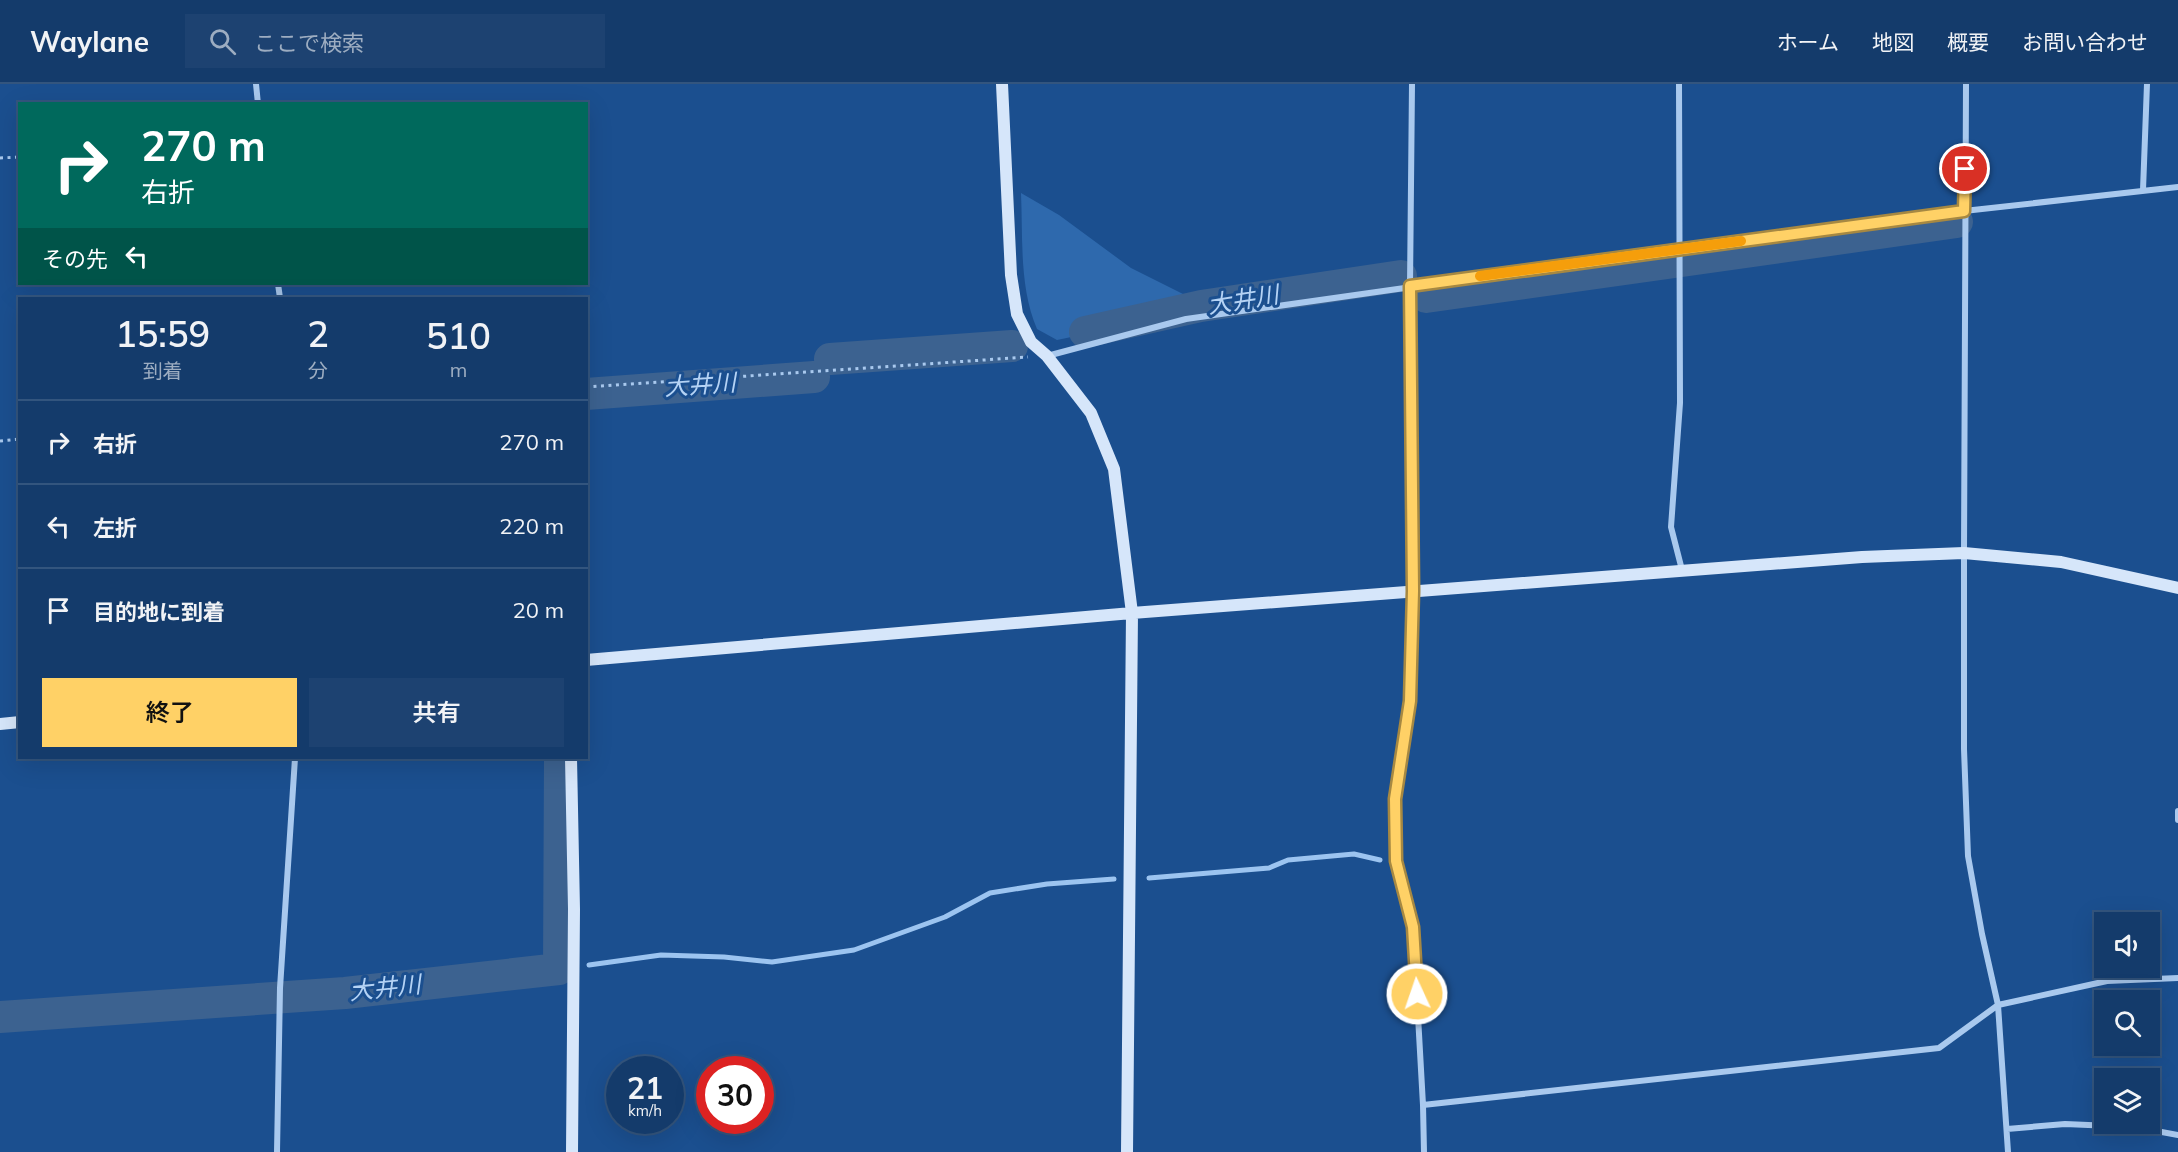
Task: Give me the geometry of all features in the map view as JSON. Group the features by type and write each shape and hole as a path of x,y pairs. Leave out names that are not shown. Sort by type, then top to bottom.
{"street":[{"path":"256,84 258,102"},
{"path":"1002,84 1011,275 1017,314 1031,342 1047,356 1091,413 1114,469 1132,613 1127,1152"},
{"path":"1412,84 1410,286 1413,591 1410,701 1395,799 1396,861 1413,927 1424,1152"},
{"path":"1679,84 1680,403 1671,527 1682,570"},
{"path":"1966,84 1964,749 1968,856 1998,1005 2008,1152"},
{"path":"2144,190 2147,84"},
{"path":"1047,356 1186,319 1410,286 1964,211 2178,187"},
{"path":"588,660 1132,613 1862,557 1964,554 2061,562 2178,588"},
{"path":"0,724 18,722"},
{"path":"277,1152 279,1001 295,759"},
{"path":"571,759 574,909 572,1152"},
{"path":"2178,811 2178,820"},
{"path":"1423,1105 1939,1048 1998,1005 2107,981 2178,978"},
{"path":"2007,1129 2065,1124 2135,1127 2178,1135"}],"path":[{"path":"0,158 18,157"},
{"path":"588,387 1047,356"},
{"path":"0,441 18,440"}],"shaded area":[{"path":"1021,193 1059,215 1131,268 1189,297 1188,306 1104,326 1095,325 1081,335 1057,340 1037,329 1031,313 1025,279"}],"waterway":[{"name":"大井川","path":"1426,297 1957,222"},
{"name":"大井川","path":"1085,332 1201,306 1401,276"},
{"name":"大井川","path":"830,359 1012,346"},
{"name":"大井川","path":"588,394 814,377"},
{"name":"大井川","path":"0,1017 345,993 559,969 560,759"},
{"path":"1149,878 1269,868 1288,860 1354,854 1380,860"},
{"path":"589,965 661,955 724,957 772,962 854,950 945,917 990,893 1047,884 1114,879"}],"slow traffic":[{"path":"1480,276 1741,241"}],"route":[{"path":"1417,994 1413,927 1396,861 1395,799 1410,701 1413,591 1410,286 1964,211 1965,169"}]}
